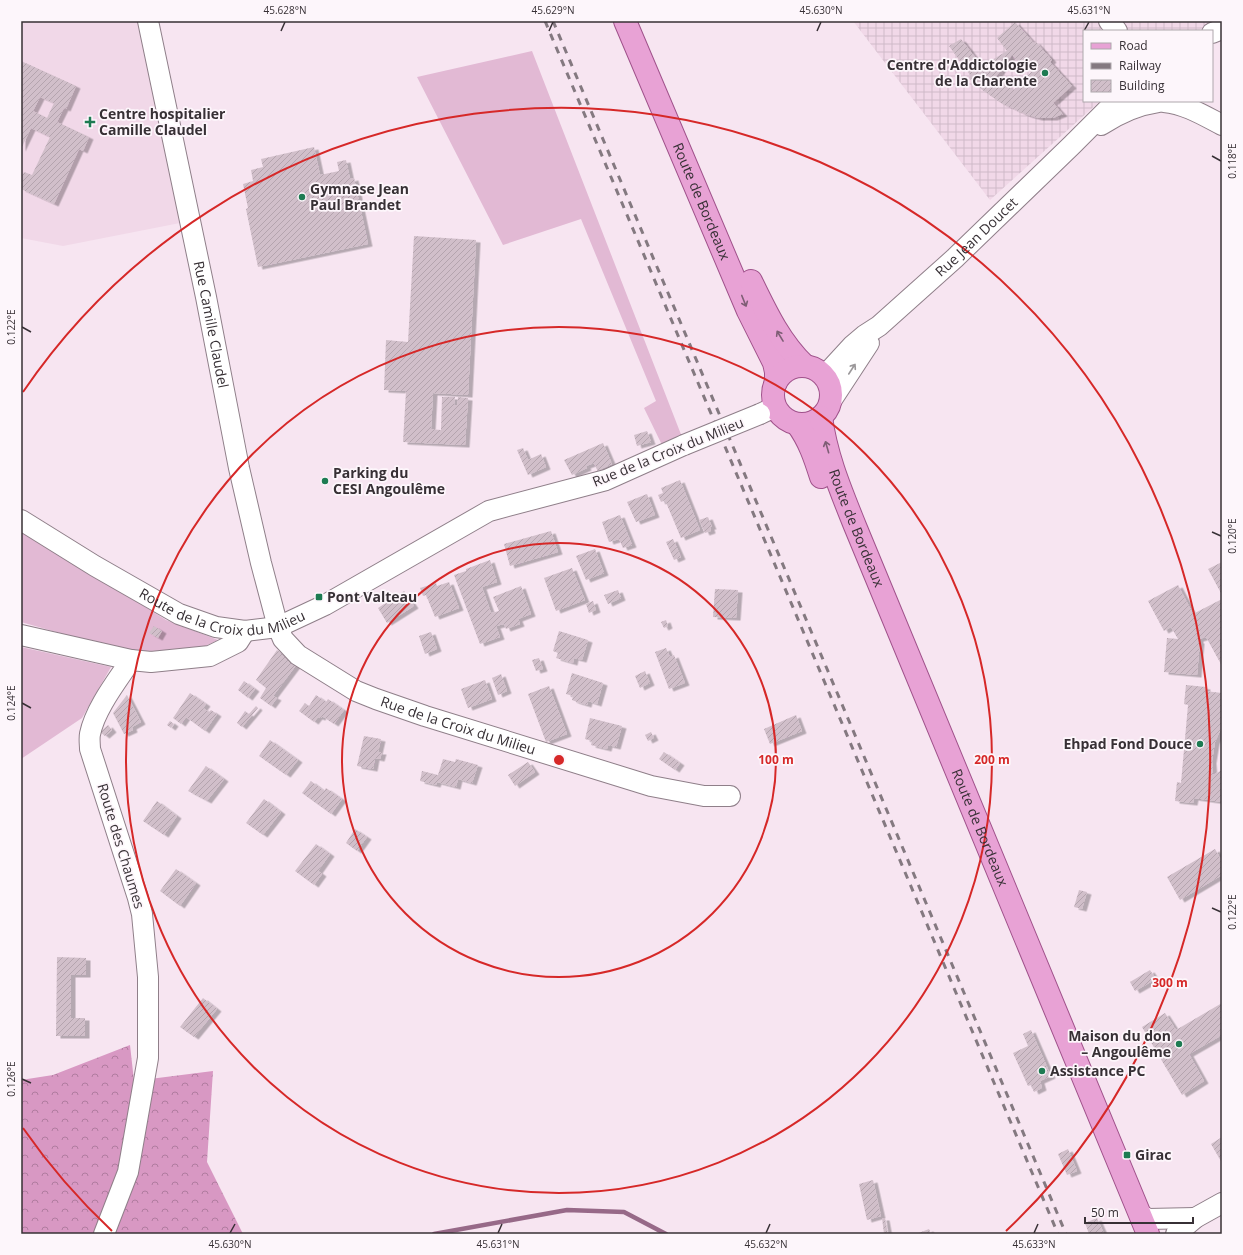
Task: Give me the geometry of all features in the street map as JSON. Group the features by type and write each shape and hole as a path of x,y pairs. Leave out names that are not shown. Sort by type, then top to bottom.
{"main road":[{"name":"Route de Bordeaux","path":"625,21 748,311 774,363 776,382"},
{"name":"Route de Bordeaux","path":"639,21 739,256 760,301 783,341 795,356 813,370"},
{"path":"796,367 813,370 830,386 826,409 814,422 797,424 788,421 780,415 768,411 776,382 781,375 796,367"},
{"name":"Route de Bordeaux","path":"826,409 824,437 835,475 1138,1224"},
{"name":"Route de Bordeaux","path":"797,424 805,435 814,453 837,518 979,862 1138,1224 1148,1234"}],"street":[{"name":"Rue Camille Claudel","path":"148,21 206,297 239,468 261,563 278,627"},
{"path":"1109,21 1116,30"},
{"path":"1213,32 1222,28"},
{"name":"Rue Jean Doucet","path":"813,370 829,371 852,346 879,326 955,258 1072,146 1115,102"},
{"name":"Rue Jean Doucet","path":"1072,146 1110,120 1128,110 1143,104 1160,102"},
{"path":"1160,102 1175,103 1222,125"},
{"path":"1198,102 1222,119"},
{"name":"Rue Jean Doucet","path":"826,409 879,326"},
{"name":"Rue de la Croix du Milieu","path":"489,511 606,480 684,445 768,411"},
{"name":"Route de la Croix du Milieu","path":"21,520 95,566 179,614 216,627 245,631 278,627 326,605 489,511"},
{"name":"Rue de la Croix du Milieu","path":"278,627 283,639 298,655 356,691 376,699 425,716 651,786 704,796 730,796"},
{"path":"21,635 131,660 151,662 210,656 238,642 245,631"},
{"name":"Route des Chaumes","path":"104,1234 128,1172 148,1058 148,977 142,914 90,750 90,735 95,719 110,690 131,660"},
{"path":"1176,1234 1195,1218 1222,1203"},
{"path":"1138,1224 1148,1220 1195,1218"}],"shaded area":[{"name":"Centre hospitalier Camille Claudel","path":"21,21 139,21 180,223 63,246 21,238"},
{"path":"853,21 1217,21 1199,30 1083,30 1083,102 1099,102 990,200"},
{"path":"532,51 682,437 662,445 644,408 656,401 581,219 503,245 417,77"},
{"path":"21,529 166,620 218,640 203,647 133,654 21,622"},
{"path":"21,647 111,667 82,718 21,759"}],"green space":[{"path":"130,1045 134,1081 213,1071 207,1162 243,1234 21,1234 21,1080 53,1075"}],"building":[{"name":"Centre d'Addictologie de la Charente","path":"1015,22 1052,60 1050,62 1072,86 1053,103 1063,114 1053,118 1038,118 1027,115 1001,103 981,89 969,78 970,75 949,46 961,39 982,66 1007,51 997,38","holes":["1012,55 1024,68 1027,67 1031,72 1014,90 995,78"]},
{"path":"21,61 76,86 66,109 64,108 57,122 89,137 83,151 79,149 54,204 21,189 21,178 24,172 32,175 50,137 31,128 21,149","holes":["40,97 54,103 47,118 33,111"]},
{"name":"Gymnase Jean Paul Brandet","path":"314,147 320,175 339,171 337,162 346,160 350,179 354,178 368,244 258,267 246,209 248,208 243,184 253,181 251,170 263,167 261,159"},
{"path":"414,236 476,240 468,395 433,393 431,429 441,430 442,397 455,397 454,405 457,405 458,397 468,398 465,445 403,442 406,391 384,390 386,340 408,342"},
{"path":"647,431 651,442 637,446 634,435"},
{"path":"603,443 612,464 601,469 602,472 598,472 594,463 572,475 564,460"},
{"path":"523,448 528,460 541,454 546,467 528,475 517,450"},
{"path":"680,480 700,530 681,538 665,500 661,502 658,495 663,493 661,488"},
{"path":"647,494 655,515 636,522 627,502"},
{"path":"620,515 632,545 623,548 619,539 609,542 602,522"},
{"path":"708,517 712,527 710,527 711,531 705,533 699,520"},
{"path":"551,531 558,552 510,566 504,544"},
{"path":"673,539 681,557 674,560 666,542"},
{"path":"595,549 604,573 586,580 576,556"},
{"path":"490,560 497,582 482,587 491,613 499,611 493,597 521,586 531,614 518,619 520,624 506,629 504,624 496,626 500,637 480,644 454,575"},
{"path":"1222,562 1222,595 1208,569"},
{"path":"572,568 585,600 556,611 544,578"},
{"path":"449,582 459,608 435,617 426,595 423,596 420,588 436,583 437,586"},
{"path":"1178,585 1193,614 1222,599 1222,666 1206,637 1199,639 1197,675 1164,672 1167,638 1178,639 1171,627 1164,631 1148,601"},
{"path":"715,589 738,590 736,618 713,617"},
{"path":"618,590 621,598 608,604 604,595"},
{"path":"404,591 414,606 387,623 378,608"},
{"path":"593,601 596,610 589,613 586,604"},
{"path":"666,620 668,626 664,628 661,622"},
{"path":"154,626 162,631 158,638 149,633"},
{"path":"559,631 588,640 582,660 574,658 573,663 556,658 558,653 553,651"},
{"path":"431,632 437,649 425,654 419,636"},
{"path":"666,648 670,657 674,655 685,683 669,689 655,652"},
{"path":"277,650 297,664 273,696 277,698 271,706 260,698 266,688 256,680"},
{"path":"539,658 543,669 536,671 532,660"},
{"path":"645,671 650,683 640,688 635,676"},
{"path":"572,673 603,683 597,704 588,701 587,705 577,702 572,700 573,696 566,694"},
{"path":"501,674 507,691 498,695 492,678"},
{"path":"485,680 492,699 468,708 461,689"},
{"path":"244,681 255,689 248,698 238,690"},
{"name":"Ehpad Fond Douce","path":"1186,685 1206,687 1205,691 1222,693 1222,726 1215,742 1212,761 1213,775 1222,770 1222,802 1194,798 1193,803 1175,801 1177,782 1181,783 1188,705 1184,704"},
{"path":"549,686 567,734 546,742 528,694"},
{"path":"190,693 206,704 203,708 209,712 211,710 217,714 205,731 186,717 181,724 173,718"},
{"path":"127,695 141,722 132,727 133,730 124,734 113,713"},
{"path":"316,695 326,702 328,699 344,710 334,724 322,716 321,718 318,717 314,722 299,711 305,703 309,706"},
{"path":"256,706 258,708 242,727 237,723 245,711 249,714"},
{"path":"796,715 802,731 770,744 764,729"},
{"path":"590,718 622,726 616,747 608,745 607,749 591,745 592,741 585,739"},
{"path":"170,721 174,724 171,728 167,725"},
{"path":"108,725 112,730 105,736 100,732"},
{"path":"651,732 654,738 648,741 645,735"},
{"path":"364,736 381,739 378,752 382,752 380,759 375,758 373,769 357,766"},
{"path":"270,740 298,760 286,775 259,756"},
{"path":"664,752 680,763 675,770 659,759"},
{"path":"443,759 455,762 456,759 478,765 472,783 458,779 456,787 437,782 436,785 420,781 422,771 438,775"},
{"path":"528,762 535,772 515,786 508,775"},
{"path":"206,766 224,779 207,801 188,791"},
{"path":"311,781 324,791 326,788 342,799 331,814 302,793"},
{"path":"264,799 281,812 263,835 246,823"},
{"path":"157,801 177,816 164,835 143,821"},
{"path":"355,829 367,837 357,851 346,843"},
{"path":"316,844 330,854 318,871 322,874 314,885 295,871"},
{"path":"1215,849 1222,861 1222,875 1180,900 1167,877"},
{"path":"176,869 196,883 180,906 160,891"},
{"path":"1079,890 1087,892 1082,909 1074,907"},
{"path":"57,957 86,958 86,975 71,975 71,1018 85,1018 85,1036 56,1036"},
{"path":"1150,970 1156,979 1135,991 1130,982"},
{"path":"203,998 217,1009 194,1037 180,1027"},
{"name":"Maison du don – Angoulême","path":"1222,1003 1222,1035 1189,1054 1204,1081 1182,1095 1142,1027 1165,1013 1176,1030"},
{"path":"1031,1030 1051,1076 1040,1081 1042,1088 1034,1092 1031,1085 1028,1086 1013,1053 1028,1046 1023,1034"},
{"path":"1222,1137 1222,1163 1211,1144"},
{"path":"1068,1149 1077,1171 1067,1175 1058,1154"},
{"path":"873,1180 881,1216 867,1220 859,1184"},
{"path":"882,1218 885,1218 888,1234 884,1234"},
{"path":"1097,1218 1104,1234 1089,1234 1085,1223"},
{"path":"929,1229 931,1234 916,1234"}],"waterway":[{"path":"434,1234 567,1210 624,1212 666,1234"}],"railway":[{"path":"545,21 1058,1234"},
{"path":"553,21 1066,1234"}],"place":[{"name":"Centre d'Addictologie de la Charente","path":"1045,73"},
{"name":"Centre hospitalier Camille Claudel","path":"90,122"},
{"name":"Gymnase Jean Paul Brandet","path":"302,197"},
{"name":"Parking du CESI Angoulême","path":"325,481"},
{"name":"Pont Valteau","path":"319,597"},
{"name":"Ehpad Fond Douce","path":"1200,744"},
{"name":"Maison du don – Angoulême","path":"1179,1044"},
{"name":"Assistance PC","path":"1042,1071"},
{"name":"Girac","path":"1127,1155"}]}
